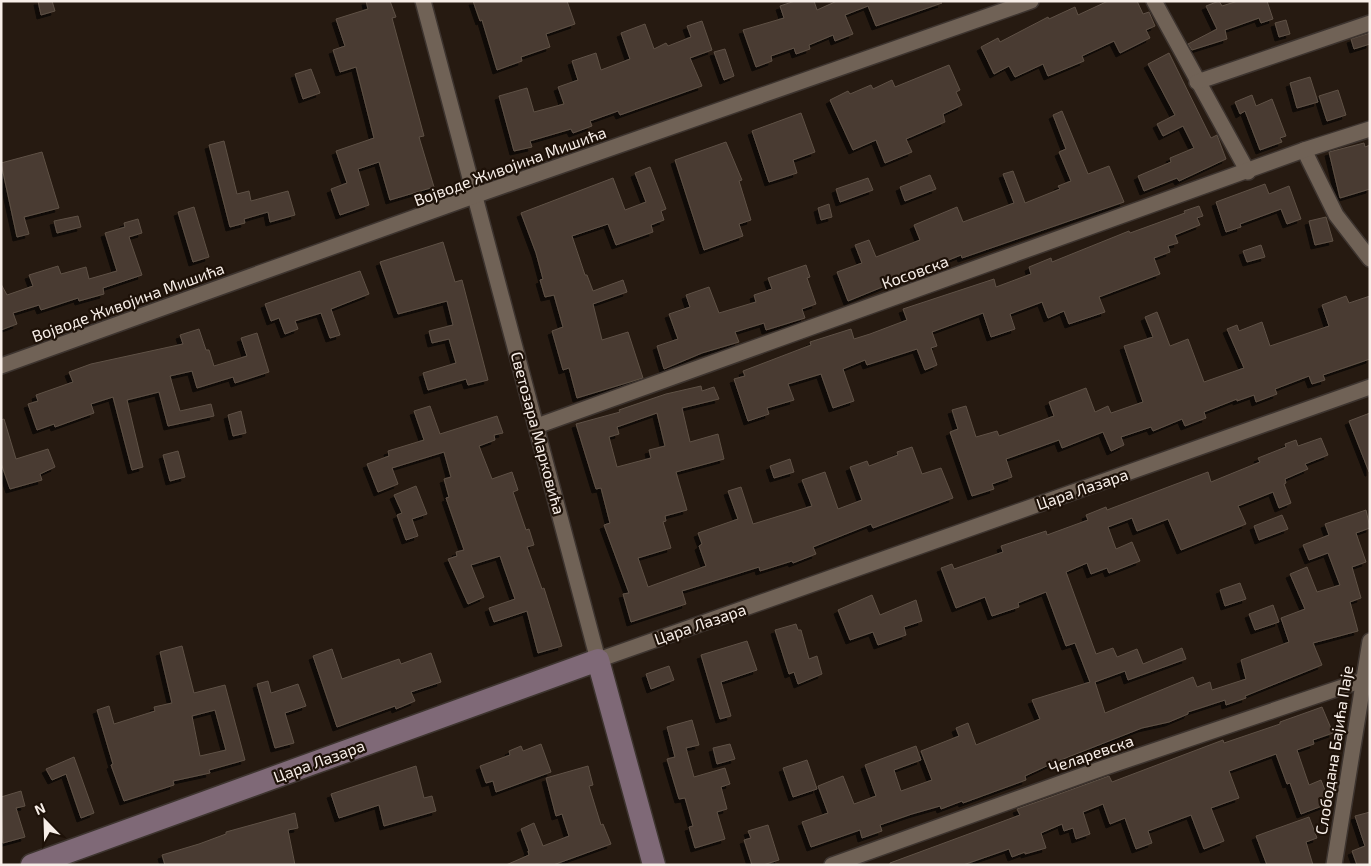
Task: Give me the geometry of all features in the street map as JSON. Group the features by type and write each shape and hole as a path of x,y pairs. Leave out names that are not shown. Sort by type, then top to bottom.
{"street":[{"name":"Светозара Марковића","path":"423,1 654,865"},
{"name":"Војводе Живојина Мишића","path":"1,366 474,196 1031,1"},
{"path":"1154,1 1248,172"},
{"path":"1197,82 1370,23"},
{"name":"Косовска","path":"537,426 1248,172 1304,150 1370,129"},
{"path":"1304,150 1336,215 1370,259"},
{"name":"Цара Лазара","path":"32,865 598,660 1370,387"},
{"name":"Слободана Бајића Паје","path":"1334,865 1370,641"},
{"name":"Челаревска","path":"832,865 1103,768 1363,680"}],"building":[{"path":"38,1 52,1 55,11 41,15"},
{"path":"366,1 390,1 396,17 392,18 424,136 419,137 434,187 390,200 379,162 358,169 369,205 340,215 331,189 347,183 336,151 374,138 356,67 340,72 333,50 345,46 336,19 368,9"},
{"path":"473,1 567,1 575,24 546,34 550,47 521,57 522,61 497,70 482,20 480,21"},
{"path":"795,1 814,1 817,10 837,1 942,3 876,26 868,6 845,15 853,34 835,41 833,35 809,45 810,49 796,54 794,48 771,56 772,61 756,67 743,30 784,18 780,6"},
{"path":"1108,1 1137,1 1143,14 1149,12 1155,26 1146,30 1150,38 1120,53 1114,41 1082,56 1084,61 1048,76 1043,64 1015,77 1009,66 994,74 981,47 998,38 1000,42 1048,17 1049,19 1075,7 1078,15"},
{"path":"1219,1 1222,6 1238,1 1267,1 1273,19 1261,23 1259,18 1225,30 1227,39 1192,50 1188,44 1217,29 1206,6"},
{"path":"1286,20 1290,34 1279,37 1275,23"},
{"path":"702,21 712,50 690,58 702,86 620,115 618,111 590,121 592,126 573,133 571,129 530,141 532,147 514,151 499,96 527,88 534,112 564,104 558,87 578,80 572,61 596,53 601,70 630,59 621,33 645,24 654,49 666,43 668,46 691,37 687,26"},
{"path":"1370,33 1370,44 1354,49 1351,39"},
{"path":"725,49 734,76 724,80 714,52"},
{"path":"1169,53 1211,138 1217,135 1226,159 1179,181 1177,178 1144,191 1138,176 1171,162 1170,158 1194,148 1183,126 1163,136 1157,124 1175,115 1148,64"},
{"path":"949,65 960,90 956,92 962,105 943,114 945,122 906,139 912,152 885,163 876,140 853,150 830,100 848,91 850,94 871,85 873,89 892,80 895,87"},
{"path":"311,69 320,93 303,99 295,74"},
{"path":"1310,77 1318,102 1297,108 1290,83"},
{"path":"1338,90 1346,115 1327,121 1319,96"},
{"path":"1252,95 1256,106 1272,99 1286,136 1280,138 1282,142 1260,150 1245,111 1240,114 1235,102"},
{"path":"1062,111 1088,174 1109,166 1124,202 962,258 961,255 848,301 837,272 862,263 855,245 869,240 876,257 920,240 914,225 957,207 963,222 1014,203 1003,174 1013,171 1025,203 1060,189 1058,186 1071,181 1059,152 1066,149 1053,115"},
{"path":"801,113 815,152 793,160 797,173 769,182 752,131"},
{"path":"224,141 237,194 249,191 251,201 288,191 295,215 270,222 268,212 244,219 245,223 230,227 209,145"},
{"path":"726,142 742,180 739,181 751,220 739,224 743,236 704,250 675,160"},
{"path":"1364,143 1365,147 1370,145 1370,189 1340,198 1329,152"},
{"path":"42,152 59,208 24,217 29,234 17,237 1,163"},
{"path":"650,167 666,209 661,211 664,220 651,225 653,232 616,245 608,224 572,236 585,275 587,275 593,291 623,280 627,292 593,304 602,340 628,332 643,378 577,398 569,368 563,370 552,331 563,327 554,295 545,297 540,280 543,279 536,253 521,213 613,178 625,210 646,202 635,173"},
{"path":"930,175 936,189 905,201 900,187"},
{"path":"868,178 873,190 840,202 836,189"},
{"path":"1265,184 1269,194 1289,186 1301,219 1287,224 1281,209 1240,224 1241,227 1226,232 1216,202"},
{"path":"829,204 832,217 821,220 818,208"},
{"path":"1199,206 1203,216 1197,218 1200,225 1175,235 1178,243 1168,246 1170,252 1154,258 1160,274 1099,297 1105,312 1069,324 1064,311 1048,318 1042,302 1010,314 1015,329 991,337 983,313 932,332 937,346 931,348 937,365 925,370 917,349 867,365 865,360 843,369 854,401 833,408 821,374 788,384 794,400 767,408 769,414 748,421 734,379 745,376 743,371 811,345 810,342 851,329 854,339 870,334 907,320 903,309 994,279 996,287 1031,274 1029,267 1051,258 1052,262 1129,231 1130,233 1185,213 1184,211"},
{"path":"194,207 209,257 193,262 178,212"},
{"path":"78,216 81,227 57,233 54,221"},
{"path":"1326,217 1333,241 1315,245 1309,221"},
{"path":"138,219 142,233 129,237 142,275 103,288 104,294 79,301 78,298 41,310 39,305 13,313 17,324 1,330 1,284 7,295 33,286 29,275 58,266 61,274 86,267 89,279 117,271 105,233 125,227 124,223"},
{"path":"443,242 455,282 462,280 488,380 468,385 466,379 428,390 423,373 456,363 449,339 432,343 429,331 453,325 447,301 398,314 380,262"},
{"path":"1261,245 1265,257 1247,262 1243,251"},
{"path":"806,265 810,277 807,278 816,304 802,309 805,318 766,330 764,323 735,332 739,342 702,353 664,369 657,346 678,339 669,314 690,307 686,295 709,287 719,313 756,302 754,295 772,289 768,278"},
{"path":"360,271 369,294 331,309 340,335 330,338 321,313 295,321 298,329 285,334 279,318 271,321 265,304"},
{"path":"1346,296 1349,303 1370,296 1370,359 1323,375 1325,380 1312,384 1309,376 1275,389 1277,394 1256,402 1254,395 1237,401 1237,399 1204,412 1206,418 1185,426 1182,419 1153,431 1151,427 1121,437 1124,445 1111,451 1103,432 1062,448 1059,440 1006,459 1012,477 992,484 994,489 972,496 950,432 958,429 952,410 966,406 976,437 997,431 999,436 1054,416 1049,402 1086,388 1095,412 1108,406 1111,413 1143,402 1124,346 1153,337 1145,317 1157,312 1170,346 1188,339 1204,382 1244,368 1227,329 1237,325 1239,331 1262,322 1270,346 1329,326 1322,305"},
{"path":"199,329 214,366 247,356 241,338 257,333 269,372 235,383 233,377 197,388 192,371 170,376 180,411 211,404 214,416 168,426 159,392 127,400 143,467 132,470 113,397 91,404 94,413 55,427 54,424 37,430 28,404 38,401 36,395 73,382 69,372 91,364 183,344 180,335"},
{"path":"701,386 702,391 714,387 719,399 682,408 690,442 718,434 724,459 676,472 687,510 665,516 666,521 663,522 671,548 638,558 648,587 706,566 699,546 702,544 698,533 738,519 728,491 741,487 753,524 812,506 802,480 825,472 838,509 862,500 850,467 867,461 869,466 898,455 897,452 912,447 922,474 941,468 953,498 873,528 871,524 813,547 816,554 793,563 792,561 760,571 759,567 682,591 686,604 631,622 623,594 629,593 604,525 610,523 601,488 596,489 576,424 620,412 619,410 666,394","holes":["657,413 665,446 649,450 651,458 617,467 609,437 619,434 617,427"]},
{"path":"430,406 440,434 497,416 503,433 494,435 495,440 479,446 492,479 512,472 518,490 513,492 526,530 529,529 534,545 527,547 542,589 544,588 562,646 538,653 527,611 494,622 489,608 515,599 500,556 471,565 484,597 468,604 448,559 457,556 456,552 464,550 446,498 449,497 444,479 451,477 444,452 392,468 398,484 378,492 367,464 389,456 388,451 424,440 414,411"},
{"path":"241,411 246,433 233,436 228,415"},
{"path":"1370,413 1370,472 1369,472 1349,421"},
{"path":"4,419 16,459 48,449 55,467 40,474 42,480 10,489 1,463 1,420"},
{"path":"1321,438 1328,455 1305,464 1308,469 1285,479 1286,483 1284,484 1291,503 1279,508 1273,492 1238,506 1246,524 1181,550 1168,519 1137,531 1132,518 1108,527 1116,549 1132,542 1140,561 1109,573 1107,568 1091,574 1087,563 1066,572 1096,654 1113,648 1117,657 1137,649 1143,664 1182,648 1186,659 1128,680 1125,671 1095,682 1105,713 1193,677 1197,687 1210,682 1212,690 1246,679 1241,660 1289,642 1281,618 1305,609 1290,574 1307,567 1317,592 1340,585 1328,553 1309,560 1303,545 1329,535 1325,524 1366,510 1370,528 1356,533 1366,562 1352,567 1361,598 1350,602 1358,631 1313,643 1322,665 1226,705 1225,700 1188,712 1188,714 1169,722 1142,728 1053,763 1025,776 1026,780 963,803 962,801 941,809 940,806 880,825 882,831 862,838 860,830 811,847 802,822 828,813 818,786 843,776 854,804 876,796 865,765 916,746 921,760 894,770 901,791 932,780 921,751 959,736 956,728 968,723 976,745 1040,719 1032,700 1090,682 1075,643 1066,646 1046,592 1018,603 1019,607 992,616 985,597 956,608 941,568 952,564 954,569 1003,552 1001,546 1046,531 1047,535 1088,520 1086,515 1106,507 1107,510 1208,472 1211,482 1260,462 1258,458 1286,447 1285,444 1296,440 1298,446"},
{"path":"178,451 185,477 170,481 163,455"},
{"path":"790,459 794,472 774,478 770,466"},
{"path":"416,486 427,514 412,519 418,536 406,540 397,515 402,513 394,495"},
{"path":"1282,515 1288,529 1259,540 1254,526"},
{"path":"1240,583 1246,599 1225,606 1220,590"},
{"path":"872,595 880,615 916,600 922,621 904,627 906,635 878,645 873,632 850,640 838,610"},
{"path":"1273,605 1279,622 1255,630 1249,614"},
{"path":"796,624 798,630 801,630 809,659 817,656 822,674 798,684 794,672 789,674 775,630"},
{"path":"747,641 757,670 721,682 731,716 720,719 701,655"},
{"path":"182,646 194,693 225,685 245,760 209,770 210,773 173,781 174,785 124,801 111,765 113,764 97,710 109,706 114,724 155,711 154,707 172,703 160,652","holes":["215,710 226,750 200,756 192,716"]},
{"path":"332,649 342,679 399,659 401,664 431,653 441,682 411,692 415,701 396,709 395,706 337,727 313,656"},
{"path":"669,666 674,680 651,689 646,674"},
{"path":"268,681 271,693 298,684 306,706 285,713 294,743 275,748 257,684"},
{"path":"1322,707 1333,733 1313,740 1314,744 1297,750 1309,785 1321,780 1330,803 1301,814 1290,783 1287,784 1276,754 1229,771 1239,798 1211,808 1224,841 1204,849 1191,815 1148,831 1152,843 1136,849 1125,818 1110,824 1103,804 1083,812 1090,834 1076,839 1073,828 1064,831 1062,824 1041,833 1046,848 1025,854 1025,852 1012,857 1009,849 963,865 890,865 890,863 1020,815 1017,809 1109,776 1112,782 1223,740 1224,743"},
{"path":"692,720 699,745 686,748 694,777 725,768 730,784 721,787 727,809 717,812 725,839 695,848 689,827 693,826 685,798 679,799 667,759 675,757 667,727"},
{"path":"541,744 551,772 496,792 493,781 486,783 480,766 510,755 509,751 521,746 523,751"},
{"path":"730,744 735,759 717,764 713,748"},
{"path":"74,757 94,813 81,818 66,774 52,780 46,769"},
{"path":"807,760 817,789 793,797 783,768"},
{"path":"416,766 424,798 432,796 436,811 384,826 379,805 339,818 331,794"},
{"path":"588,766 593,785 589,786 601,825 603,824 611,844 553,865 506,865 529,855 521,829 534,823 543,846 569,836 562,814 556,816 546,778"},
{"path":"21,791 25,806 16,808 25,837 3,843 1,797"},
{"path":"1370,812 1370,865 1357,865 1352,851 1365,846 1355,816"},
{"path":"295,813 298,828 288,830 295,865 165,865 162,855 199,844 226,834 226,832"},
{"path":"1309,817 1317,838 1306,842 1313,865 1267,865 1256,836"},
{"path":"768,825 779,860 763,865 752,865 744,840 751,838 748,831"}]}
